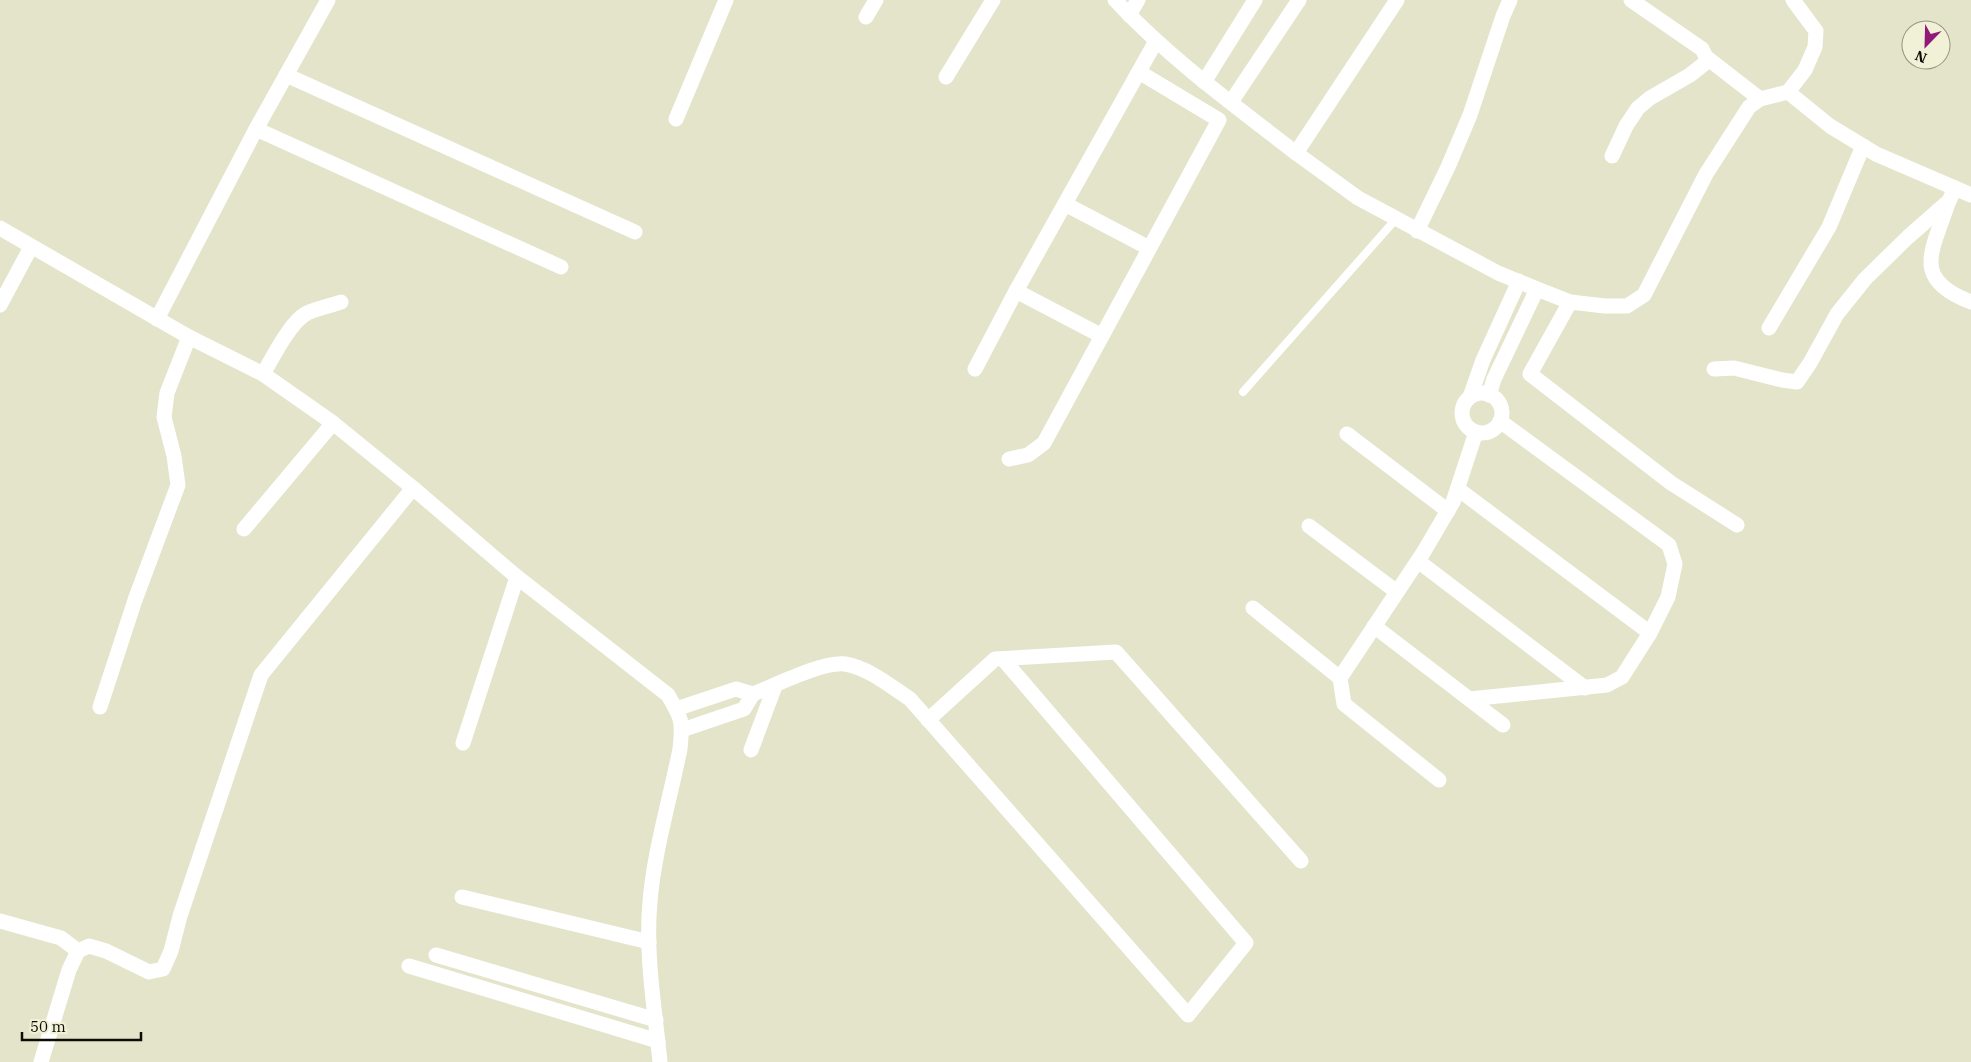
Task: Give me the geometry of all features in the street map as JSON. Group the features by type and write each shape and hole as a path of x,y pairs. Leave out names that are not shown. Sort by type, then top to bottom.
{"street":[{"path":"156,319 256,129 328,0"},
{"path":"676,119 726,0"},
{"path":"866,17 876,0"},
{"path":"946,77 993,0"},
{"path":"1115,0 1156,41 1204,82 1296,154 1358,198 1498,273 1570,302 1605,306 1627,306 1644,295 1706,174 1749,107 1760,99 1788,92 1805,70 1815,47 1816,31 1793,0"},
{"path":"1129,15 1138,0"},
{"path":"1204,82 1255,0"},
{"path":"1231,102 1299,0"},
{"path":"1296,154 1397,0"},
{"path":"1417,231 1448,167 1470,114 1510,0"},
{"path":"1631,0 1702,48 1706,57 1760,99"},
{"path":"976,369 1016,291 1156,41"},
{"path":"1612,156 1626,126 1638,108 1650,98 1690,75 1710,60"},
{"path":"1009,459 1028,455 1044,443 1219,120 1139,72"},
{"path":"286,75 635,232"},
{"path":"1788,92 1830,126 1876,154 1952,195 1971,195"},
{"path":"256,129 561,267"},
{"path":"1769,328 1829,227 1863,146"},
{"path":"1952,195 1932,253 1932,270 1940,286 1956,296 1971,302"},
{"path":"1714,369 1734,368 1797,382 1810,363 1837,314 1865,279 1952,195"},
{"path":"1065,204 1149,248"},
{"path":"0,228 156,319 263,374 333,424 413,488 516,577 668,695 681,717 682,730 680,749 652,880 650,904 650,942 660,1062"},
{"path":"0,305 31,247"},
{"path":"1470,397 1483,393 1490,395 1499,403 1502,415 1500,421 1492,430 1486,433 1476,432 1468,427 1462,415 1463,408 1470,397 1483,360 1519,281"},
{"path":"1490,395 1494,378 1537,289"},
{"path":"1016,291 1102,336"},
{"path":"263,374 289,331 298,320 307,313 341,302"},
{"path":"1570,302 1530,374 1671,483 1737,525"},
{"path":"100,707 135,600 178,485 174,456 164,417 167,393 189,337"},
{"path":"1469,699 1607,685 1622,677 1650,633 1668,597 1673,581 1675,564 1669,545 1500,421"},
{"path":"244,529 333,424"},
{"path":"1439,780 1344,704 1340,678 1418,561 1448,511 1458,489 1476,432"},
{"path":"1347,434 1448,511"},
{"path":"41,1062 69,970 78,951 89,946 106,951 148,972 163,969 171,951 180,916 261,676 413,488"},
{"path":"1458,489 1650,633"},
{"path":"1309,526 1397,592"},
{"path":"1418,561 1585,688"},
{"path":"463,743 516,577"},
{"path":"1253,608 1340,678"},
{"path":"1374,626 1503,725"},
{"path":"928,720 995,659 1116,652 1301,862"},
{"path":"676,709 736,689 753,694 827,664 845,664 871,674 910,699 1188,1015 1246,943 1003,659"},
{"path":"751,750 774,686"},
{"path":"682,730 744,709 753,694"},
{"path":"462,897 650,942"},
{"path":"0,922 61,938 78,951"},
{"path":"436,956 656,1020"},
{"path":"409,966 658,1042"}],"lane":[{"path":"1243,392 1396,219"}]}
